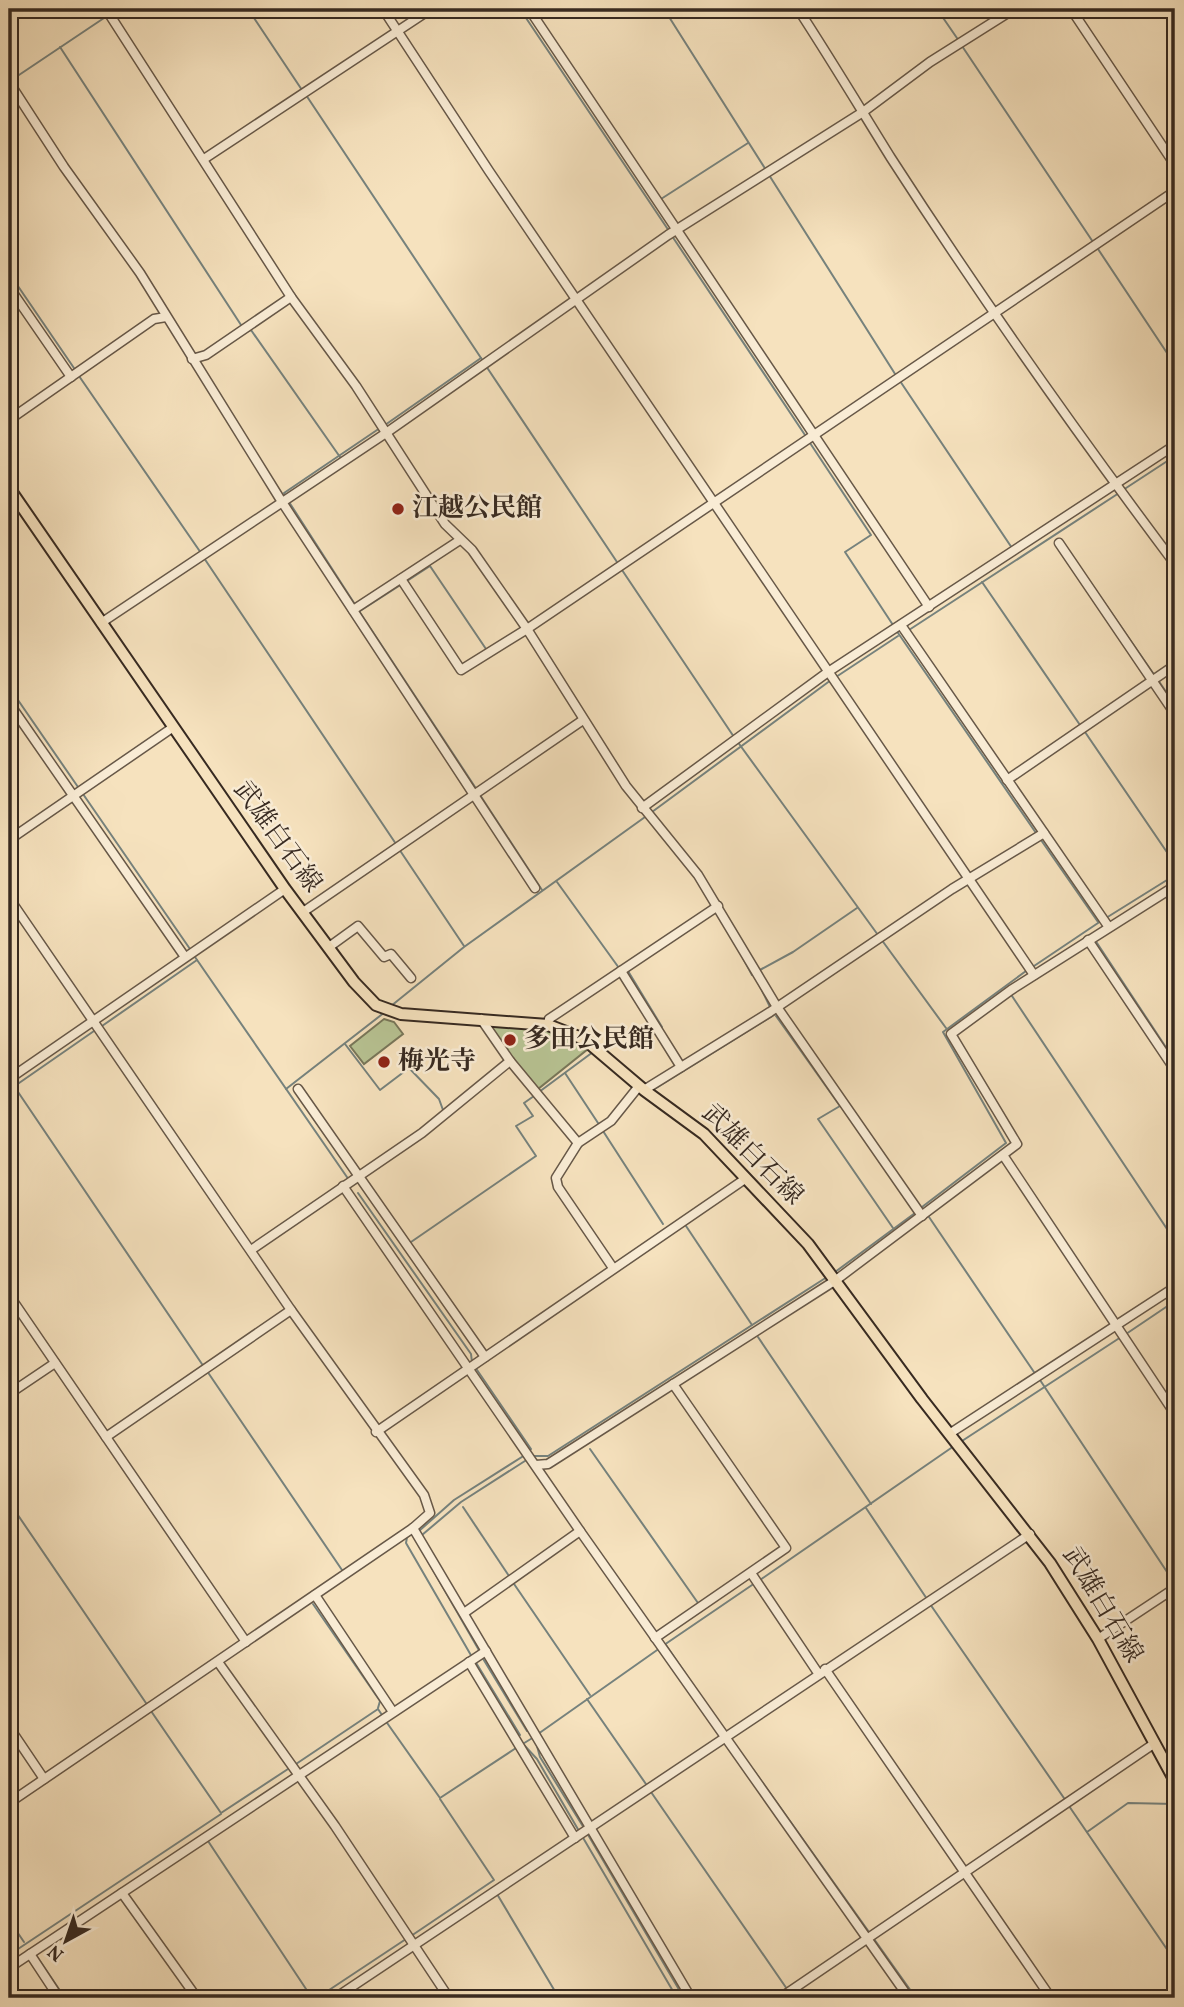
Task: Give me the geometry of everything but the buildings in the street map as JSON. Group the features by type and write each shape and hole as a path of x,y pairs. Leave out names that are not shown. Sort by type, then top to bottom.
{"main road":[{"name":"武雄白石線","path":"9,488 172,728 354,982 386,1011 548,1025 567,1030 597,1049 704,1134 808,1244 955,1441 1030,1534 1098,1639 1175,1781"}],"street":[{"path":"383,9 1030,971"},
{"path":"204,159 431,9"},
{"path":"529,9 656,202 672,232 810,438 929,607"},
{"path":"798,9 996,312 1119,489 1175,564"},
{"path":"101,623 286,500 384,429 672,232 863,112 959,43 1014,9"},
{"path":"1071,9 1175,165"},
{"path":"109,12 291,297 384,429 445,524 472,550 527,629 583,720 646,812 718,906 757,972 774,1010 920,1212"},
{"path":"9,83 64,167 140,273 192,359 476,793 535,888"},
{"path":"403,582 461,670 527,629 1175,191"},
{"path":"9,287 75,374"},
{"path":"192,359 206,355 291,297"},
{"path":"9,420 154,319 166,317"},
{"path":"646,812 735,741 1013,551 1119,489 1175,445"},
{"path":"356,608 403,582 460,540"},
{"path":"1059,543 1155,679 1175,714"},
{"path":"901,629 1007,780 1040,835 1105,921"},
{"path":"1007,780 1175,665"},
{"path":"9,703 185,957"},
{"path":"303,912 583,720"},
{"path":"9,841 172,728"},
{"path":"613,1268 558,1186 556,1178 578,1143 600,1128 645,1087 774,1010 1040,835"},
{"path":"534,1463 548,1464 673,1384 833,1276 1017,1144 951,1034 1009,991 1030,971 1091,938 1105,921 1175,886"},
{"path":"9,1079 96,1026 185,957 285,889"},
{"path":"9,898 291,1310 429,1506 426,1518 414,1529 9,1803"},
{"path":"548,1025 549,1019 718,906"},
{"path":"329,947 358,926 384,957 391,954 411,978"},
{"path":"1091,938 1175,1070"},
{"path":"623,969 681,1067"},
{"path":"481,1019 510,1061 578,1143"},
{"path":"251,1250 440,1119 510,1061"},
{"path":"298,1089 351,1181 525,1451 659,1644 871,1937 909,1998"},
{"path":"1003,1155 1175,1414"},
{"path":"376,1432 745,1179"},
{"path":"351,1181 406,1245 485,1357"},
{"path":"955,1441 1037,1377 1121,1332 1175,1287"},
{"path":"9,1295 246,1642"},
{"path":"106,1437 291,1310"},
{"path":"9,1394 55,1363"},
{"path":"659,1644 700,1607 755,1579 786,1548 673,1384"},
{"path":"414,1529 484,1652 691,1998"},
{"path":"464,1614 580,1531"},
{"path":"335,1998 411,1939 494,1891 577,1837 1030,1534"},
{"path":"755,1579 1051,1998"},
{"path":"1098,1639 1175,1589"},
{"path":"315,1595 392,1713"},
{"path":"9,1968 297,1772 484,1652"},
{"path":"470,1661 577,1837"},
{"path":"218,1662 297,1772 449,1998"},
{"path":"9,1727 44,1779"},
{"path":"786,1994 1155,1742"},
{"path":"122,1893 197,1998"},
{"path":"32,1952 59,1998"}],"green space":[{"path":"384,1019 394,1022 403,1034 364,1064 350,1046"},
{"path":"489,1024 553,1032 588,1049 538,1089 487,1029"}],"waterway":[{"path":"111,13 117,9"},
{"path":"248,9 302,90"},
{"path":"520,9 669,231"},
{"path":"664,9 766,170"},
{"path":"937,9 959,41"},
{"path":"13,79 107,16"},
{"path":"962,46 1093,242"},
{"path":"60,47 243,328"},
{"path":"306,95 483,361"},
{"path":"661,199 748,143"},
{"path":"769,175 897,377"},
{"path":"672,236 805,435"},
{"path":"1096,246 1175,365"},
{"path":"9,273 76,371"},
{"path":"246,332 251,330 340,457"},
{"path":"385,425 481,358"},
{"path":"486,366 619,565"},
{"path":"79,376 201,553"},
{"path":"900,381 1012,548"},
{"path":"286,497 284,493 380,428"},
{"path":"810,443 871,535 845,552 893,625"},
{"path":"1123,490 1175,456"},
{"path":"909,630 1119,493"},
{"path":"289,502 356,606"},
{"path":"204,558 396,844"},
{"path":"407,581 430,566 486,649"},
{"path":"622,570 734,737"},
{"path":"1088,579 1155,676"},
{"path":"982,582 1080,725"},
{"path":"360,611 402,584"},
{"path":"359,611 477,790"},
{"path":"896,630 1036,833"},
{"path":"836,677 898,636"},
{"path":"652,812 831,680"},
{"path":"1158,680 1175,705"},
{"path":"9,687 78,787"},
{"path":"1085,732 1175,864"},
{"path":"737,741 878,935"},
{"path":"83,794 190,949"},
{"path":"480,795 542,890"},
{"path":"391,1006 464,947 645,817"},
{"path":"1041,840 1098,922"},
{"path":"399,849 464,946"},
{"path":"1106,918 1175,875"},
{"path":"557,882 619,968"},
{"path":"758,971 793,952 857,908"},
{"path":"1034,966 1101,921"},
{"path":"881,939 946,1028"},
{"path":"1095,940 1175,1061"},
{"path":"195,957 349,1180"},
{"path":"743,958 752,975"},
{"path":"102,1026 197,960"},
{"path":"628,971 662,1027"},
{"path":"922,1207 1006,1143 943,1032 1026,971"},
{"path":"754,974 771,1009"},
{"path":"1010,993 1175,1241"},
{"path":"286,1089 385,1012"},
{"path":"653,1090 774,1015"},
{"path":"776,1016 840,1106 818,1119 893,1228"},
{"path":"9,1090 94,1031"},
{"path":"345,1044 380,1090 409,1068 439,1099 443,1110"},
{"path":"600,1047 646,1084"},
{"path":"539,1092 593,1052"},
{"path":"565,1073 600,1126"},
{"path":"14,1086 204,1367"},
{"path":"411,1242 536,1156 516,1126 533,1116 524,1103 534,1096"},
{"path":"603,1131 663,1224"},
{"path":"358,1193 471,1354 472,1362"},
{"path":"835,1272 915,1213"},
{"path":"929,1217 1036,1375"},
{"path":"686,1226 752,1325"},
{"path":"533,1456 548,1456 827,1277"},
{"path":"1126,1334 1175,1301"},
{"path":"758,1337 871,1504"},
{"path":"962,1441 1121,1337"},
{"path":"475,1367 531,1449 529,1452"},
{"path":"207,1371 342,1570"},
{"path":"1040,1380 1175,1584"},
{"path":"760,1580 954,1446"},
{"path":"590,1449 698,1603"},
{"path":"419,1531 454,1500 525,1455"},
{"path":"422,1535 461,1502 528,1459"},
{"path":"9,1502 148,1706"},
{"path":"463,1507 509,1576"},
{"path":"866,1508 927,1599"},
{"path":"414,1533 407,1537 406,1543 472,1657"},
{"path":"417,1542 480,1652"},
{"path":"512,1581 590,1695"},
{"path":"664,1645 755,1583"},
{"path":"313,1604 380,1701 378,1708"},
{"path":"930,1604 1066,1801"},
{"path":"666,1645 704,1701"},
{"path":"538,1734 660,1648"},
{"path":"482,1657 527,1731"},
{"path":"475,1661 520,1735"},
{"path":"587,1699 648,1787"},
{"path":"296,1764 378,1709 382,1715"},
{"path":"151,1711 221,1813 288,1769"},
{"path":"385,1720 440,1798 516,1748"},
{"path":"521,1745 534,1737"},
{"path":"524,1745 537,1759 579,1831"},
{"path":"537,1746 540,1757 584,1828"},
{"path":"752,1768 869,1932"},
{"path":"651,1792 787,1989"},
{"path":"411,1936 494,1880 440,1799"},
{"path":"1087,1832 1128,1803 1175,1804"},
{"path":"1069,1806 1175,1961"},
{"path":"9,1955 221,1814"},
{"path":"587,1833 684,1998"},
{"path":"582,1836 677,1998"},
{"path":"208,1841 312,1998"},
{"path":"497,1894 559,1998"},
{"path":"9,1920 24,1942"},
{"path":"317,1998 406,1939"},
{"path":"874,1939 916,1998"},
{"path":"36,1955 65,1998"}],"place":[{"name":"江越公民館","path":"398,509"},
{"name":"多田公民館","path":"510,1040"},
{"name":"梅光寺","path":"384,1062"}]}
